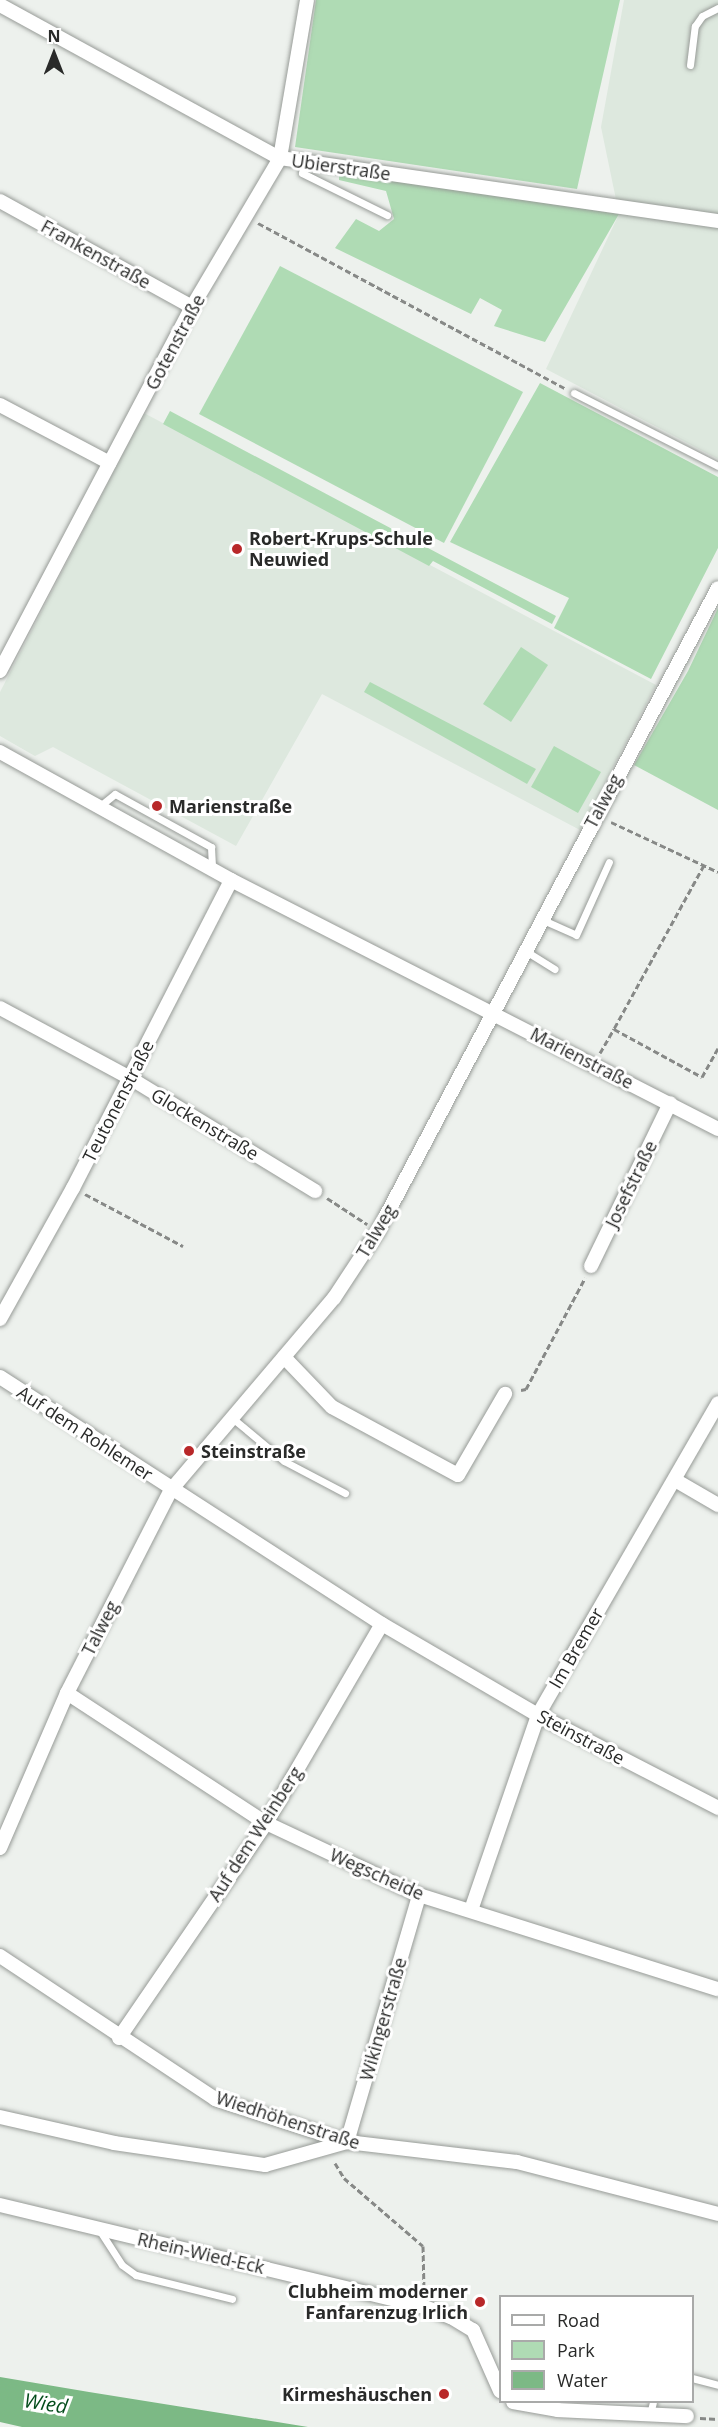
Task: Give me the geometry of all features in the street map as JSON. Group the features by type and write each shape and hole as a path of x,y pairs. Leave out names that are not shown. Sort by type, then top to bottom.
{"street":[{"name":"Gotenstraße","path":"0,670 192,307 280,158 307,0"},
{"name":"Ubierstraße","path":"0,5 280,158 718,221"},
{"name":"Frankenstraße","path":"0,201 192,307"},
{"path":"0,405 110,463"},
{"name":"Talweg","path":"0,1848 67,1693 171,1490 334,1298 378,1231 595,814 718,588"},
{"name":"Marienstraße","path":"0,752 231,880 718,1129"},
{"name":"Teutonenstraße","path":"0,1319 73,1188 231,880"},
{"name":"Glockenstraße","path":"0,1008 130,1078 315,1191"},
{"name":"Josefstraße","path":"591,1266 670,1103"},
{"path":"284,1357 332,1407 458,1475 505,1394"},
{"name":"Auf dem Rohlemer","path":"0,1377 171,1490"},
{"name":"Im Bremer","path":"471,1910 538,1715 718,1403"},
{"path":"675,1480 718,1505"},
{"name":"Steinstraße","path":"171,1490 382,1624 538,1715 718,1808"},
{"name":"Auf dem Weinberg","path":"119,2038 266,1823 382,1624"},
{"name":"Wegscheide","path":"67,1693 266,1823 419,1895 718,1989"},
{"name":"Wikingerstraße","path":"347,2142 419,1895"},
{"name":"Wiedhöhenstraße","path":"0,1956 119,2038 215,2098 347,2142 517,2162 718,2214"},
{"path":"0,2117 114,2143 265,2165 347,2142"},
{"name":"Rhein-Wied-Eck","path":"0,2205 422,2306 473,2330 499,2387"},
{"path":"519,2403 558,2410 651,2408 687,2416"}],"lane":[{"path":"690,65 695,26 702,16 718,8"},
{"path":"303,161 302,173 387,215"},
{"path":"574,393 718,466"},
{"path":"540,919 576,935 609,862"},
{"path":"524,950 555,969"},
{"path":"231,1417 284,1461 345,1493"},
{"path":"98,2229 122,2265 136,2275 232,2298"},
{"path":"694,2378 718,2385"}],"path":[{"path":"246,216 574,393"},
{"path":"595,814 718,872"},
{"path":"594,1064 704,865"},
{"path":"614,1029 702,1077 718,1048"},
{"path":"73,1188 183,1246"},
{"path":"315,1191 378,1231"},
{"path":"505,1394 526,1389 591,1266"},
{"path":"326,2148 344,2178 423,2246 426,2276 422,2306"}],"shaded area":[{"path":"624,0 718,0 718,459 546,369 619,214 601,127"},
{"name":"Robert-Krups-Schule Neuwied","path":"144,413 656,685 580,830 322,694 236,846 53,747 35,756 0,736 0,692"}],"green space":[{"path":"316,0 620,0 577,189 295,147"},
{"path":"339,172 619,214 545,342 494,326 502,310 480,298 471,314 335,248 356,219 379,231 394,219 386,191 339,180"},
{"path":"280,266 523,392 444,543 199,414"},
{"path":"540,383 718,477 718,548 651,679 554,628 569,598 450,542"},
{"path":"170,411 556,616 552,624 433,561 429,566 163,424"},
{"path":"718,608 718,810 634,765 688,671"},
{"path":"521,647 548,665 511,722 483,704"},
{"path":"370,682 536,769 527,784 364,692"},
{"path":"554,746 601,772 578,813 531,787"}],"water":[{"name":"Wied","path":"0,2377 308,2427 22,2427 0,2422"}],"place":[{"name":"Robert-Krups-Schule Neuwied","path":"237,549"},
{"name":"Marienstraße","path":"157,806"},
{"name":"Steinstraße","path":"189,1451"},
{"name":"Clubheim moderner Fanfarenzug Irlich","path":"480,2302"},
{"name":"Kirmeshäuschen","path":"444,2394"}]}
